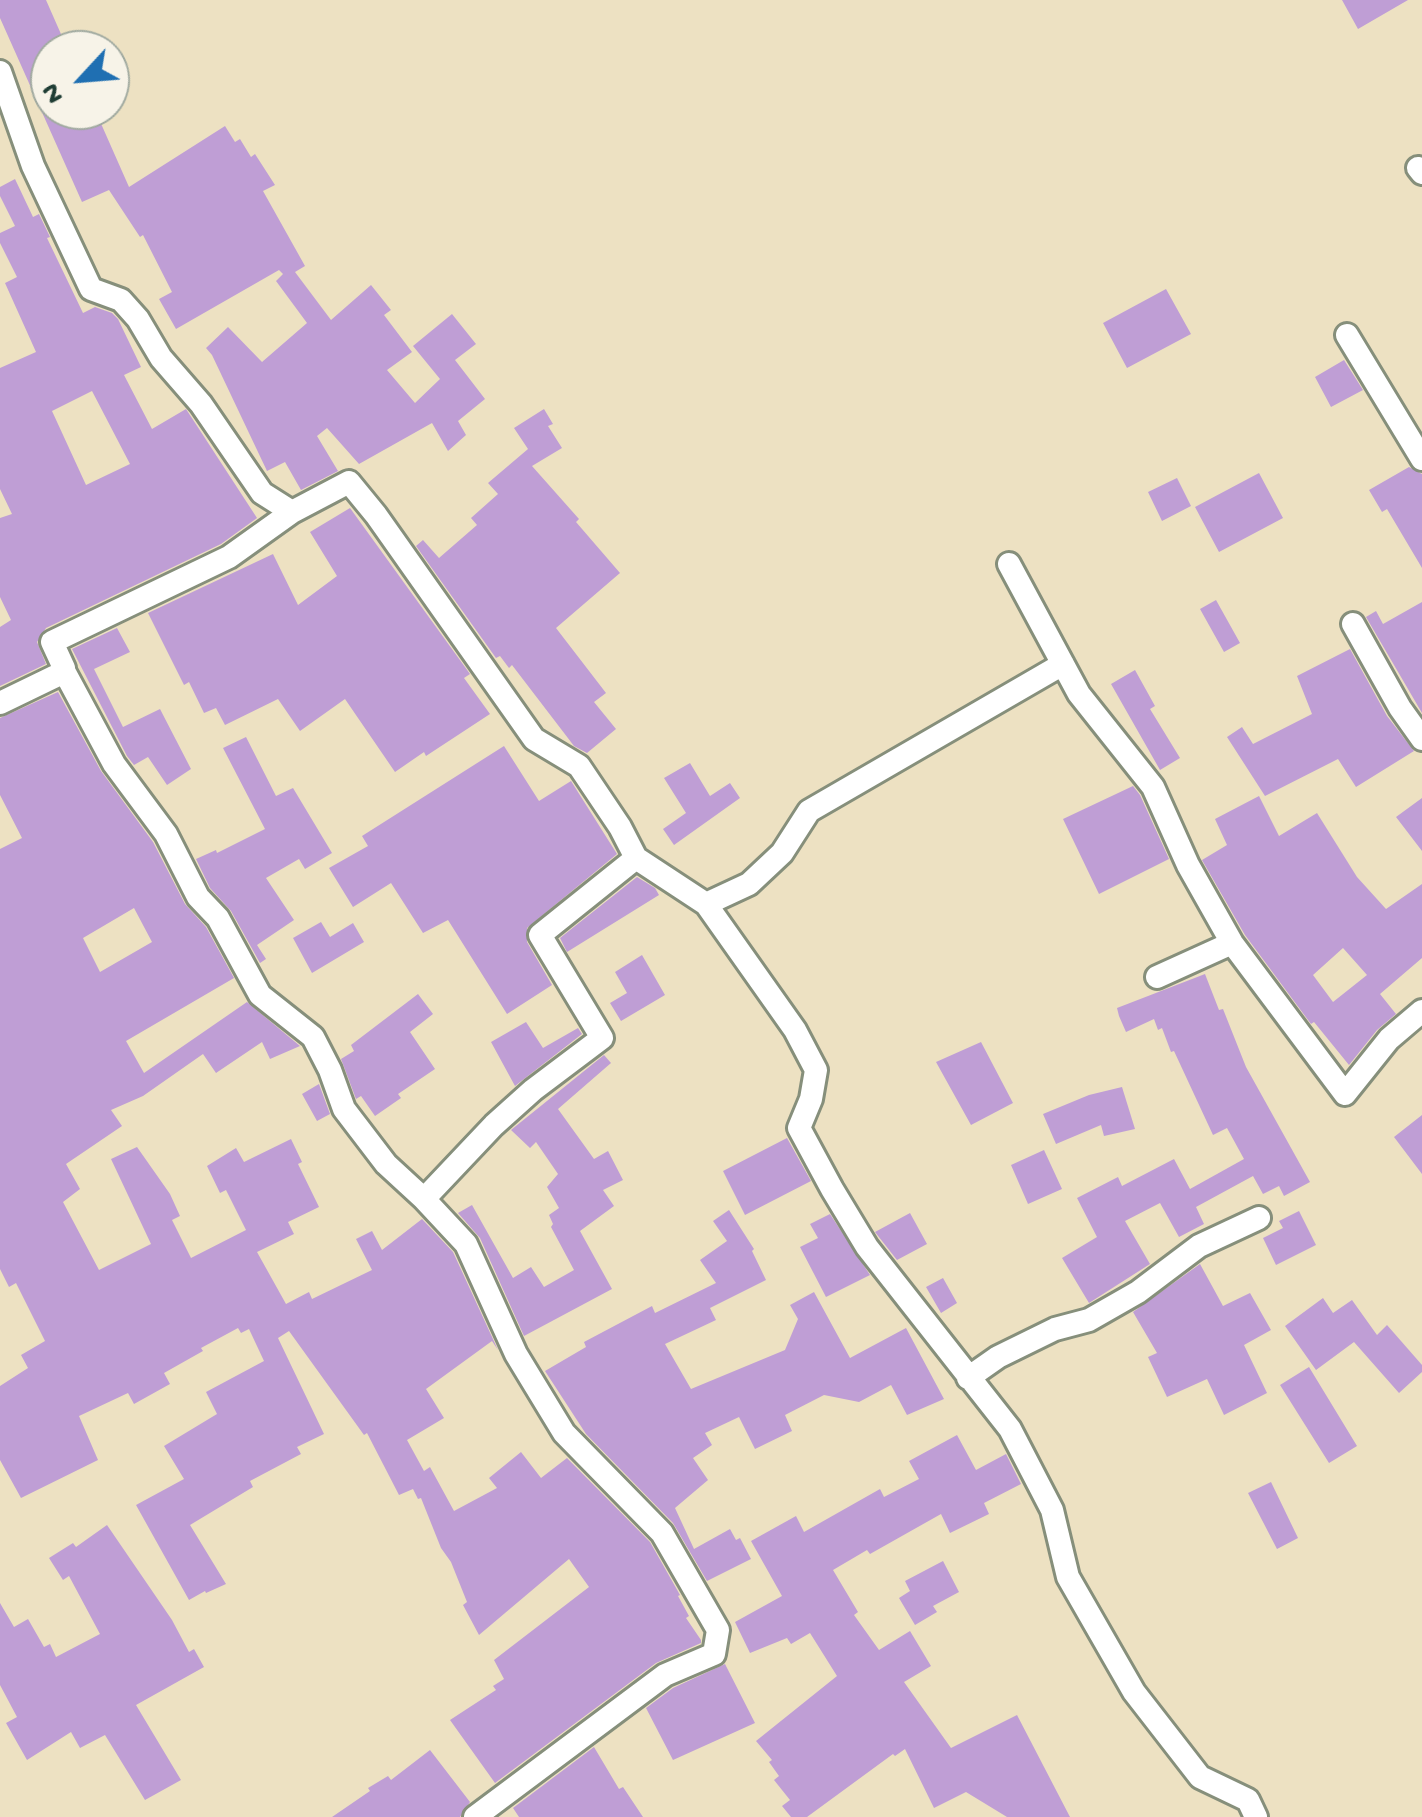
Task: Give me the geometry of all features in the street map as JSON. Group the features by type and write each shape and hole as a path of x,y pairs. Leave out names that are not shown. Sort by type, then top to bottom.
{"street":[{"path":"0,72 41,185 91,288 121,300 138,319 161,358 202,404 262,492 292,512"},
{"path":"1346,335 1422,458"},
{"path":"475,1817 665,1676 714,1654 718,1630 662,1534 564,1433 516,1354 466,1244 386,1164 344,1109 313,1038 260,994 218,918 198,897 166,834 114,764 52,642 228,557 292,512 349,482 376,514 534,739 578,766 636,858 706,904 795,1030 816,1070 811,1100 799,1128 832,1188 867,1247 1010,1429 1052,1510 1068,1577 1134,1692 1200,1778 1248,1800 1256,1817"},
{"path":"1009,564 1079,694 1153,787 1188,865 1232,943 1345,1094 1389,1039 1422,1011"},
{"path":"1353,624 1422,740"},
{"path":"706,904 749,884 782,853 809,811 1064,664"},
{"path":"0,703 62,673 63,669"},
{"path":"424,1199 533,1090 602,1038 540,936 636,858"},
{"path":"1157,977 1232,943"},
{"path":"968,1378 998,1357 1055,1329 1089,1320 1138,1292 1198,1246 1258,1218"}],"building":[{"path":"0,0 46,0 59,30 30,30 30,85 0,18"},
{"path":"1342,0 1408,0 1358,29"},
{"path":"225,126 235,142 240,139 251,157 255,154 275,185 263,191 305,266 295,272 331,320 371,285 391,310 384,315 412,352 387,370 415,403 440,379 413,346 452,314 476,344 455,360 485,399 458,421 466,435 448,451 432,423 359,464 327,428 317,436 338,471 301,490 285,462 267,471 206,348 228,327 262,362 307,323 276,281 283,274 279,270 176,329 159,299 172,292 143,235 140,237 109,190 82,202 50,130 104,130 129,187"},
{"path":"15,179 33,217 39,214 83,313 95,307 118,319 141,367 124,375 152,429 186,409 257,518 221,544 46,628 37,642 46,664 0,686 0,627 11,620 0,597 0,518 12,514 0,489 0,368 36,352 5,283 17,277 0,243 0,233 15,226 0,196 0,187","holes":["92,391 130,464 86,485 52,411"]},
{"path":"1166,289 1191,334 1127,368 1103,323"},
{"path":"1344,360 1363,390 1331,407 1315,377"},
{"path":"544,409 553,424 548,426 562,448 532,466 620,573 556,628 606,693 594,702 616,729 587,753 574,746 512,665 509,668 500,656 496,658 416,546 423,540 439,558 477,525 471,518 498,494 488,483 528,449 514,428"},
{"path":"1409,467 1422,474 1422,568 1387,509 1382,512 1369,490"},
{"path":"1259,473 1283,518 1219,552 1195,507"},
{"path":"1177,478 1191,506 1162,521 1148,492"},
{"path":"350,508 470,674 464,678 490,714 395,772 345,699 300,731 278,699 225,725 216,708 204,713 189,682 184,685 148,613 273,554 298,605 337,576 310,532"},
{"path":"1216,600 1240,643 1224,652 1200,609"},
{"path":"1422,602 1422,713 1366,617 1376,611 1383,624"},
{"path":"117,628 130,652 94,669 123,727 160,709 191,769 167,785 148,757 134,765 127,756 72,649"},
{"path":"1350,649 1387,716 1414,751 1356,787 1338,759 1265,796 1227,737 1242,727 1253,744 1312,714 1297,676"},
{"path":"1135,670 1155,706 1150,709 1180,758 1160,770 1111,684"},
{"path":"58,692 101,771 153,842 185,904 206,927 234,978 126,1041 144,1073 247,1002 300,1046 270,1059 262,1042 216,1073 203,1054 143,1096 111,1110 122,1126 66,1164 80,1189 63,1202 99,1270 151,1244 111,1159 137,1147 170,1194 180,1216 172,1220 191,1258 246,1230 226,1190 220,1193 207,1166 236,1148 244,1162 291,1139 302,1162 298,1164 319,1207 288,1222 294,1234 257,1252 286,1304 309,1292 312,1299 372,1270 356,1239 372,1231 382,1250 422,1219 453,1252 498,1350 492,1341 426,1389 444,1418 407,1440 424,1471 430,1467 454,1511 497,1488 489,1478 521,1452 541,1478 567,1458 650,1542 680,1595 689,1616 686,1618 701,1640 656,1663 495,1783 450,1720 496,1690 493,1686 504,1679 494,1660 589,1587 569,1559 479,1635 463,1605 467,1602 421,1498 413,1489 399,1495 367,1433 364,1435 289,1331 278,1338 324,1434 297,1447 301,1454 250,1481 253,1487 190,1525 226,1584 206,1593 189,1600 136,1505 184,1479 164,1446 217,1414 206,1392 264,1361 249,1329 241,1333 238,1328 201,1348 203,1351 164,1373 170,1384 134,1404 128,1393 79,1416 98,1460 21,1498 0,1460 0,1386 28,1368 21,1355 45,1341 16,1283 9,1287 0,1269 0,849 22,838 0,795 0,718","holes":["134,908 152,942 100,972 83,938"]},
{"path":"246,737 276,796 293,788 332,853 305,869 299,859 266,878 294,920 257,945 266,959 260,963 231,911 210,888 196,859 265,829 223,748"},
{"path":"504,746 539,801 571,781 617,854 527,928 527,942 552,985 507,1014 448,920 423,933 391,883 353,907 329,868 368,846 362,836"},
{"path":"690,763 710,796 730,783 740,798 674,845 663,829 686,813 664,778"},
{"path":"1133,786 1169,859 1099,894 1063,819"},
{"path":"1259,796 1279,836 1317,813 1357,877 1386,909 1422,884 1422,958 1380,994 1396,1014 1377,1030 1349,1065 1314,1022 1311,1024 1245,935 1202,860 1227,845 1215,819","holes":["1343,948 1367,975 1333,1002 1313,975"]},
{"path":"1422,798 1422,851 1396,817"},
{"path":"637,877 659,895 567,952 560,938"},
{"path":"321,922 330,937 353,923 364,942 312,973 293,938"},
{"path":"642,955 665,995 621,1021 610,1003 627,993 615,972"},
{"path":"1205,974 1246,1067 1310,1182 1284,1196 1279,1186 1263,1194 1253,1176 1196,1207 1204,1224 1179,1237 1160,1203 1125,1221 1150,1264 1089,1303 1062,1258 1097,1237 1077,1198 1118,1177 1122,1186 1174,1159 1190,1189 1244,1159 1227,1128 1213,1135 1162,1028 1158,1030 1154,1019 1126,1032 1117,1008"},
{"path":"418,994 433,1014 410,1032 435,1069 398,1094 401,1098 375,1116 361,1096 356,1099 341,1059 354,1051 351,1045"},
{"path":"526,1022 543,1048 578,1028 582,1034 515,1086 491,1042"},
{"path":"981,1042 1013,1103 971,1125 936,1062"},
{"path":"604,1055 611,1063 558,1109 594,1159 608,1151 623,1180 603,1190 614,1206 580,1231 612,1289 524,1336 480,1238 458,1213 472,1205 513,1278 531,1267 544,1287 574,1270 551,1227 549,1215 559,1208 547,1187 558,1174 536,1142 530,1148 511,1130"},
{"path":"319,1084 330,1114 317,1121 302,1094"},
{"path":"1122,1087 1135,1129 1104,1136 1101,1125 1056,1144 1043,1114 1089,1095"},
{"path":"1422,1115 1422,1174 1394,1137"},
{"path":"787,1138 811,1181 745,1215 723,1171"},
{"path":"1044,1150 1062,1189 1028,1204 1011,1165"},
{"path":"729,1210 754,1249 766,1280 710,1308 716,1320 665,1344 691,1389 785,1350 798,1319 790,1305 814,1292 850,1358 906,1328 944,1399 907,1415 891,1385 859,1402 824,1395 785,1415 792,1431 755,1449 739,1417 705,1433 712,1445 693,1458 708,1480 675,1508 694,1549 730,1529 736,1540 740,1538 751,1559 707,1581 673,1523 586,1434 545,1371 586,1347 584,1342 652,1306 655,1313 716,1283 700,1260 727,1241 713,1221"},
{"path":"1299,1211 1316,1245 1276,1265 1263,1238 1283,1228 1279,1221"},
{"path":"910,1213 927,1244 897,1260 875,1232"},
{"path":"830,1214 870,1275 826,1297 800,1247 818,1238 810,1224"},
{"path":"1200,1264 1223,1306 1250,1293 1271,1330 1244,1345 1267,1393 1224,1415 1207,1379 1167,1397 1148,1357 1157,1353 1133,1312"},
{"path":"943,1278 957,1303 941,1313 926,1287"},
{"path":"1323,1298 1333,1313 1352,1300 1377,1335 1387,1325 1422,1365 1422,1372 1399,1393 1354,1342 1316,1370 1285,1326"},
{"path":"1309,1367 1357,1446 1329,1463 1280,1385"},
{"path":"957,1435 976,1470 1006,1454 1021,1484 984,1503 989,1514 950,1533 941,1514 833,1570 858,1612 854,1615 879,1650 910,1631 931,1666 904,1682 951,1748 1017,1715 1070,1817 1007,1817 966,1792 934,1808 905,1749 807,1817 791,1817 782,1806 790,1800 774,1780 779,1776 769,1762 772,1760 756,1741 837,1676 810,1633 791,1644 787,1638 750,1653 735,1622 782,1596 751,1541 796,1516 804,1532 880,1489 884,1497 919,1479 909,1461"},
{"path":"1271,1482 1298,1538 1277,1549 1248,1493"},
{"path":"107,1525 172,1620 189,1652 194,1649 204,1667 136,1705 181,1780 145,1800 105,1735 80,1748 71,1732 27,1760 6,1723 17,1717 0,1685 0,1603 14,1627 28,1619 44,1647 50,1644 56,1657 100,1634 69,1576 63,1580 49,1558 73,1543 76,1547"},
{"path":"943,1561 959,1592 933,1606 937,1612 915,1625 899,1598 910,1591 905,1581"},
{"path":"725,1664 755,1723 673,1760 646,1708 673,1688"},
{"path":"594,1747 619,1789 623,1787 643,1817 519,1817 513,1808"},
{"path":"430,1750 470,1802 460,1817 332,1817 370,1791 368,1788 388,1776 391,1780"}]}
